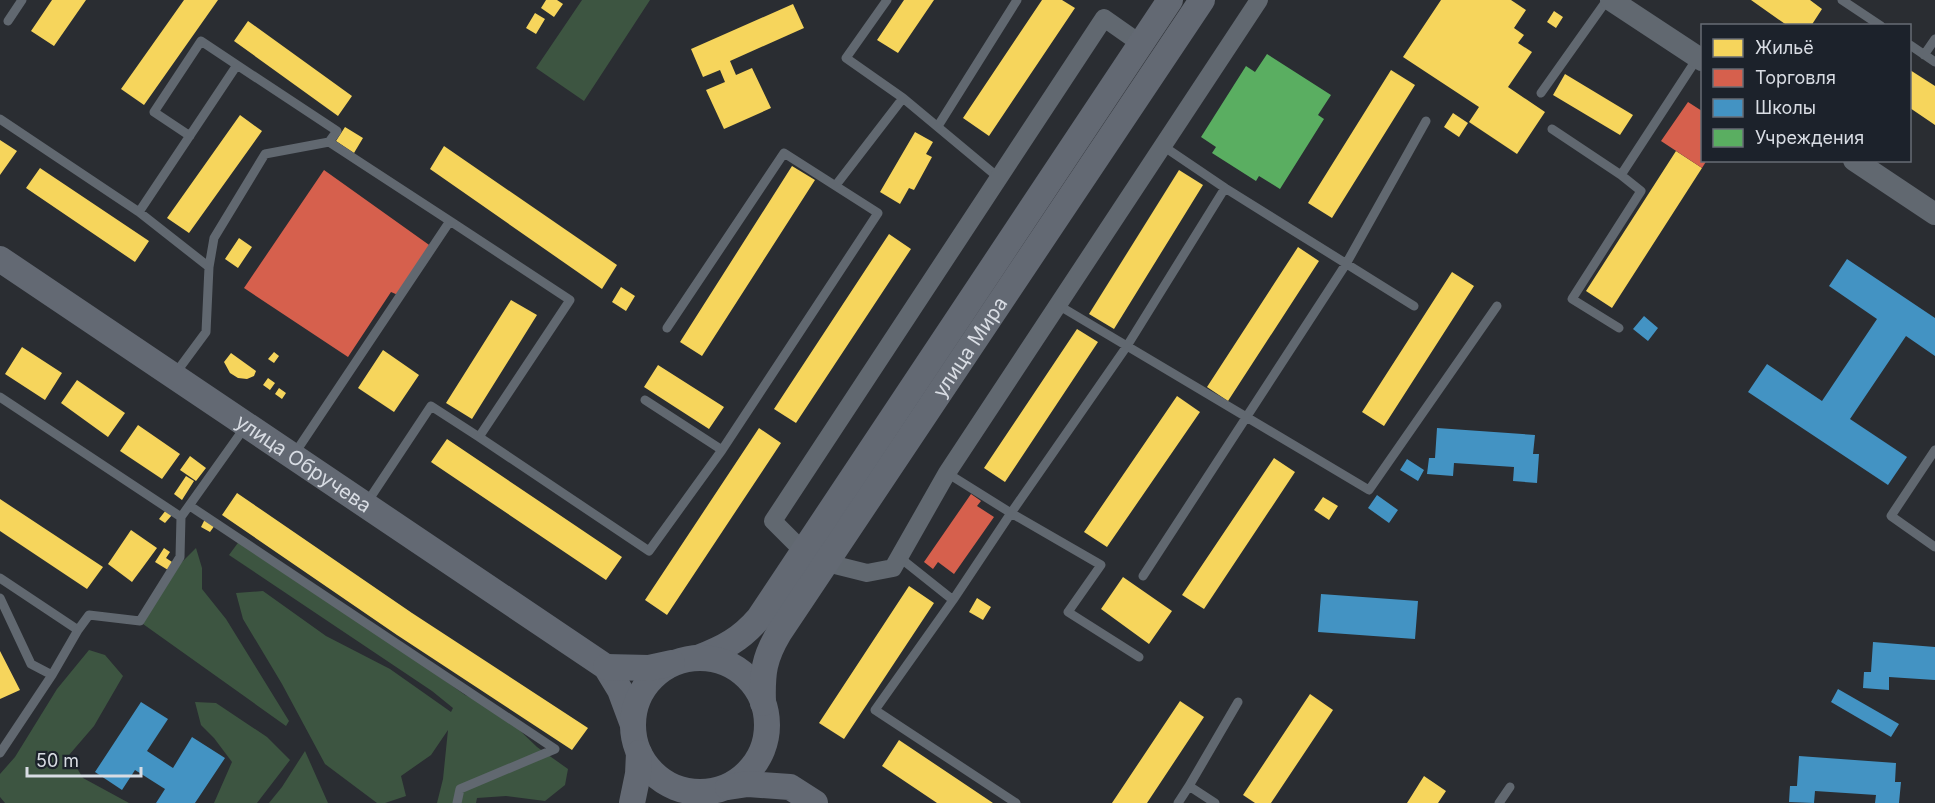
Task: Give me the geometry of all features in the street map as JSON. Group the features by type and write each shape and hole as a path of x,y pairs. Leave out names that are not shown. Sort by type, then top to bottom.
{"main road":[{"name":"улица Мира","path":"688,660 725,647 746,633 759,618 1170,0"},
{"name":"улица Мира","path":"764,703 762,677 771,647 1202,0"},
{"name":"улица Обручева","path":"0,259 606,667 620,690 633,725"},
{"path":"632,803 638,774 639,753 633,725 634,711 645,686 665,668 688,660"},
{"path":"606,667 649,668 688,660 722,662 743,673 764,703 767,728 774,753 790,787"},
{"path":"704,794 735,783 752,768 763,749 767,728"},
{"path":"639,753 653,772 672,786 687,791 704,794 748,784 790,787 815,803"}],"street":[{"path":"826,564 867,573 893,567 947,473 1259,0"},
{"path":"1609,0 1700,59"},
{"path":"803,551 773,521 1104,18 1141,44"},
{"path":"1857,162 1935,214"}],"lane":[{"path":"8,21 22,0"},
{"path":"887,0 846,58 903,98 999,178"},
{"path":"938,126 1017,0"},
{"path":"1541,93 1609,0"},
{"path":"1842,0 1878,24"},
{"path":"1924,55 1935,39"},
{"path":"174,375 206,332 209,267 214,238 265,154 329,142 337,131 201,41 154,112 190,136"},
{"path":"1911,46 1935,62"},
{"path":"1621,175 1700,59"},
{"path":"139,212 237,65"},
{"path":"836,185 903,98"},
{"path":"0,119 139,212 209,267"},
{"path":"1143,576 1248,418 1346,264 1426,121"},
{"path":"1552,129 1641,191 1572,299 1619,328"},
{"path":"329,142 570,300 479,437"},
{"path":"1163,146 1225,188 1414,306"},
{"path":"365,506 431,406 650,551 722,450 878,213 784,153 668,328"},
{"path":"1016,803 875,710 1127,346 1225,188"},
{"path":"293,458 450,221"},
{"path":"1058,305 1369,490 1497,306"},
{"path":"0,397 181,517"},
{"path":"645,400 722,450"},
{"path":"0,753 89,615 140,621 180,557 181,517 247,425"},
{"path":"1935,450 1891,516 1935,547"},
{"path":"947,473 1101,565 1068,612 1138,657"},
{"path":"190,506 555,749 460,789 457,803"},
{"path":"899,557 953,600"},
{"path":"0,578 78,630"},
{"path":"0,598 32,664 52,675"},
{"path":"1178,803 1238,702"},
{"path":"1189,786 1215,803"},
{"path":"1499,803 1510,787"}],"green space":[{"path":"582,0 650,0 584,101 536,68"},
{"path":"243,536 465,695 486,704 512,723 537,747 568,769 565,785 545,801 506,796 477,798 476,803 437,803 443,779 448,730 431,755 401,776 406,796 385,803 377,803 325,764 282,684 243,619 236,593 263,591 326,636 390,669 451,712 453,708 432,691 229,555"},
{"path":"196,548 202,568 202,589 226,619 289,721 286,726 143,624 175,569"},
{"path":"89,650 105,655 123,676 94,726 69,755 83,778 129,803 5,803 0,797 0,774 15,757 57,689"},
{"path":"195,702 216,703 267,737 290,760 257,803 214,803 232,762 201,725"},
{"path":"305,751 328,803 269,803 282,787"}],"building: Жильё":[{"path":"52,0 86,0 54,46 31,31"},
{"path":"184,0 218,0 144,105 121,89"},
{"path":"546,0 557,0 563,4 554,17 541,8"},
{"path":"904,0 934,0 898,53 877,40"},
{"path":"1042,0 1062,0 1075,8 989,136 963,118"},
{"path":"1441,0 1511,0 1526,10 1514,28 1524,35 1518,43 1532,52 1508,87 1545,112 1517,154 1469,122 1479,107 1403,57"},
{"path":"1751,0 1810,0 1822,9 1812,24 1785,24"},
{"path":"793,4 804,28 730,61 736,75 752,68 771,108 724,129 706,90 725,82 720,70 703,77 691,49"},
{"path":"1554,11 1563,17 1556,28 1547,22"},
{"path":"535,13 545,19 536,34 526,28"},
{"path":"248,21 352,96 338,116 234,41"},
{"path":"1391,70 1415,85 1332,218 1308,203"},
{"path":"1911,71 1935,86 1935,125 1911,109"},
{"path":"1565,74 1633,115 1620,135 1553,95"},
{"path":"1453,113 1468,123 1459,137 1444,127"},
{"path":"240,115 262,131 189,233 167,218"},
{"path":"345,127 363,138 354,153 336,141"},
{"path":"915,132 933,142 926,154 932,157 914,190 909,188 900,204 880,192"},
{"path":"0,140 17,151 0,175"},
{"path":"444,146 617,265 602,289 430,169"},
{"path":"1676,151 1702,168 1612,308 1586,291"},
{"path":"792,166 815,180 702,356 680,342"},
{"path":"40,168 149,241 135,262 26,188"},
{"path":"1179,170 1203,185 1114,329 1089,314"},
{"path":"889,234 911,249 796,423 774,409"},
{"path":"239,238 252,247 238,268 225,259"},
{"path":"1298,247 1319,261 1228,401 1207,387"},
{"path":"1452,272 1474,286 1384,426 1362,412"},
{"path":"621,287 635,296 626,311 612,302"},
{"path":"511,300 537,315 472,419 446,403"},
{"path":"1077,329 1098,342 1005,482 984,468"},
{"path":"22,347 62,373 45,400 5,374"},
{"path":"383,350 419,375 394,412 358,388"},
{"path":"274,352 279,356 274,363 268,359"},
{"path":"231,353 256,371 254,376 247,379 238,378 230,373 224,362"},
{"path":"658,365 724,407 709,429 644,387"},
{"path":"268,378 275,383 270,390 263,385"},
{"path":"77,380 125,413 108,437 61,403"},
{"path":"279,388 286,393 282,399 275,394"},
{"path":"1177,396 1200,412 1107,547 1084,532"},
{"path":"138,425 180,454 162,479 120,451"},
{"path":"759,428 781,443 667,615 645,600"},
{"path":"447,439 622,557 606,580 431,462"},
{"path":"190,456 206,468 196,481 180,470"},
{"path":"1274,458 1295,472 1204,609 1182,595"},
{"path":"186,476 194,481 182,500 174,494"},
{"path":"237,493 412,613 588,728 572,750 397,635 222,515"},
{"path":"1323,497 1338,506 1329,520 1314,510"},
{"path":"0,499 103,567 87,589 0,531"},
{"path":"166,510 172,515 165,523 159,519"},
{"path":"205,519 215,525 210,532 201,527"},
{"path":"131,530 157,548 132,582 108,564"},
{"path":"164,548 170,552 166,558 172,562 168,570 155,562"},
{"path":"1123,577 1172,611 1149,644 1101,609"},
{"path":"909,586 934,603 844,739 819,723"},
{"path":"977,598 991,607 983,620 969,612"},
{"path":"0,651 20,690 0,699"},
{"path":"1310,694 1333,710 1271,803 1255,803 1243,795"},
{"path":"1180,701 1204,717 1147,803 1112,803"},
{"path":"899,740 993,803 937,803 882,766"},
{"path":"1424,776 1446,791 1438,803 1407,803"}],"building: Торговля":[{"path":"1688,102 1701,110 1701,162 1706,162 1702,168 1661,141"},
{"path":"324,170 432,247 398,295 391,292 348,357 244,288"},
{"path":"971,494 981,501 977,506 994,517 954,574 938,562 933,569 924,562"}],"building: Школы":[{"path":"1847,259 1935,318 1935,356 1906,336 1850,419 1907,457 1888,485 1748,392 1767,364 1822,401 1877,319 1829,286"},
{"path":"1644,316 1658,328 1648,341 1633,329"},
{"path":"1437,428 1535,435 1533,454 1539,454 1537,483 1513,481 1514,467 1454,463 1453,476 1427,474 1429,458 1435,458"},
{"path":"1407,459 1424,470 1418,481 1400,470"},
{"path":"1377,495 1398,510 1389,523 1368,508"},
{"path":"1321,594 1418,601 1415,639 1318,632"},
{"path":"1873,642 1935,647 1935,680 1889,677 1889,690 1863,688 1864,672 1871,672"},
{"path":"1838,689 1899,724 1891,737 1831,702"},
{"path":"141,702 168,719 147,751 173,768 192,737 225,758 195,803 156,803 165,789 135,770 122,790 95,772"},
{"path":"1799,756 1896,763 1895,782 1901,782 1899,803 1875,803 1876,795 1815,791 1814,803 1789,802 1790,786 1797,786"}],"building: Учреждения":[{"path":"1267,54 1331,95 1318,115 1324,119 1280,189 1259,176 1256,181 1212,153 1216,147 1201,137 1246,66 1255,72"}]}
